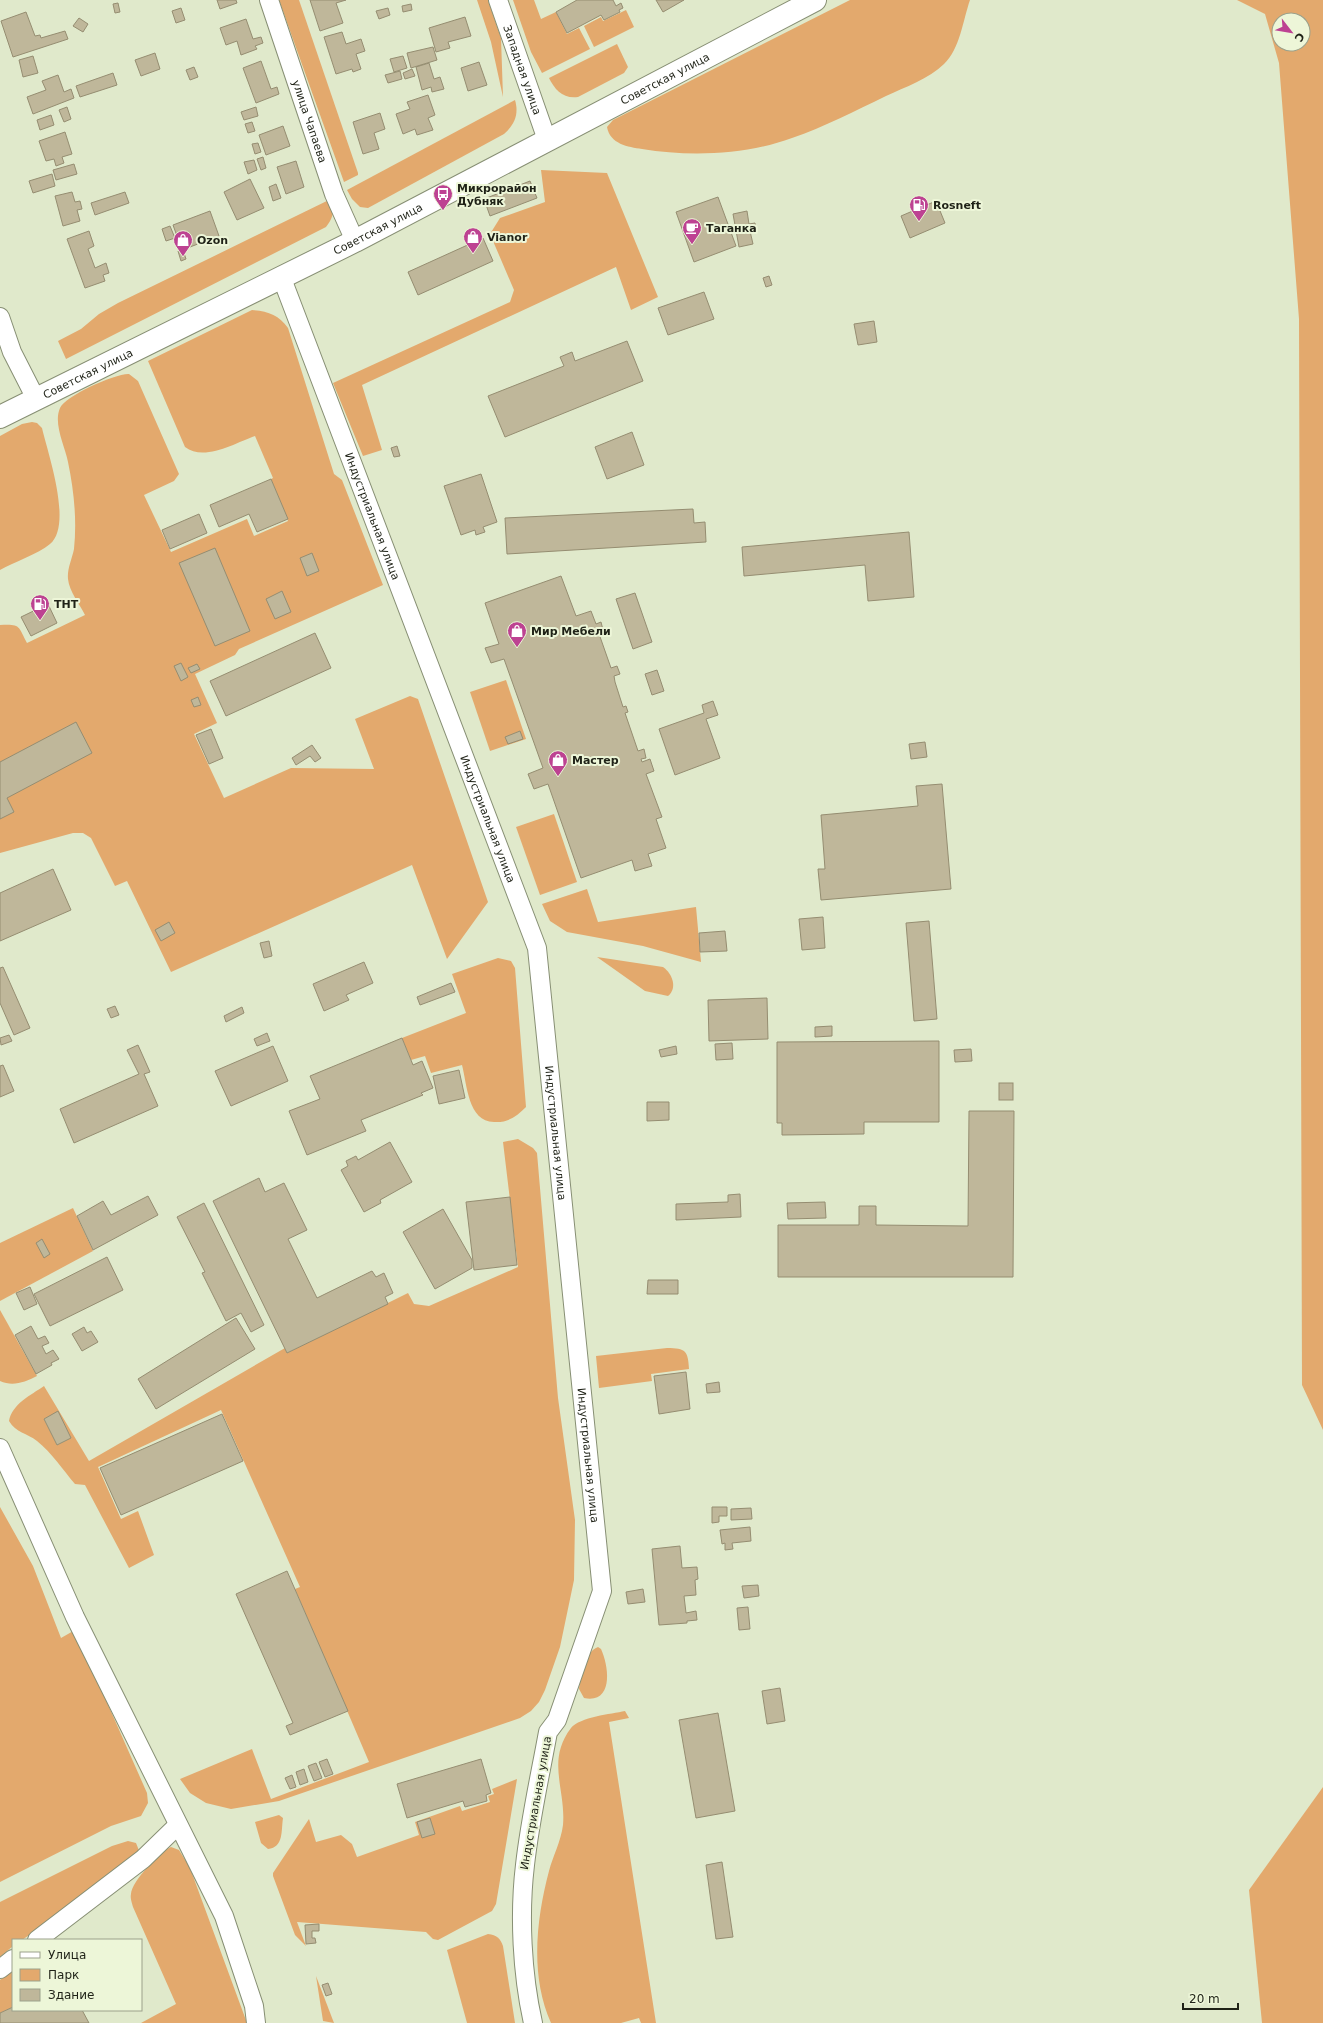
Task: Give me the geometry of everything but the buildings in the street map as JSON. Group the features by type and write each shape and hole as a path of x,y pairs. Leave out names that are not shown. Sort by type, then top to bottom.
{"main road":[{"name":"Советская улица","path":"0,417 281,276 355,241 815,0"}],"street":[{"name":"улица Чапаева","path":"269,0 334,194 355,241"},
{"name":"Западная улица","path":"498,0 547,140"},
{"name":"Индустриальная улица","path":"281,276 537,948 602,1591 557,1720 548,1732 525,1865 522,1909 525,1975 533,2023"},
{"path":"0,317 12,352 36,399"},
{"path":"0,1448 75,1617 224,1916 254,2006 256,2023"},
{"path":"38,1939 143,1859 178,1825"},
{"path":"0,1969 12,1960"}],"green space":[{"path":"279,0 299,0 358,173 358,175 344,182"},
{"path":"477,0 488,0 501,38 503,97 491,42"},
{"path":"513,0 534,0 541,19 556,12 567,34 579,28 590,49 542,73 531,52"},
{"path":"850,0 970,0 954,50 944,64 938,69 916,82 804,134 756,148 698,154 660,152 626,146 616,141 609,133 607,127 613,120"},
{"path":"1237,0 1323,0 1323,1430 1302,1385 1299,319 1279,63 1276,52 1311,52 1311,12 1271,12 1271,35 1265,14"},
{"path":"626,10 634,27 594,47 584,26 601,17 603,21"},
{"path":"617,44 628,67 624,73 578,97 568,97 560,93 549,78"},
{"path":"515,100 517,110 515,118 511,126 504,134 368,208 360,207 352,199 347,190"},
{"path":"541,170 607,173 658,297 631,310 616,267 362,385 382,450 363,456 333,383 510,302 514,290 490,234 500,218 545,202"},
{"path":"333,198 333,213 331,220 326,227 66,359 58,341 81,329 99,314 118,303"},
{"path":"252,310 273,314 288,328 334,474 342,480 383,585 239,649 235,655 195,674 217,723 194,734 224,798 291,768 374,769 355,719 410,696 418,699 488,902 447,959 412,865 171,972 127,881 115,886 91,838 83,833 73,833 0,853 0,625 12,625 18,627 27,643 85,615 72,593 68,579 74,549 75,516 67,456 60,435 58,421 60,408 71,397 113,377 129,374 138,381 179,474 174,481 144,495 171,552 247,519 254,536 288,521 271,479 273,478 255,436 229,447 210,452 201,453 185,447 148,361"},
{"path":"32,422 37,423 42,428 57,489 59,522 57,535 45,548 0,570 0,436 22,424"},
{"path":"506,680 526,739 490,751 470,692"},
{"path":"554,814 577,882 540,895 516,827"},
{"path":"587,889 598,922 696,907 701,962 643,946 567,932 550,921 542,904"},
{"path":"597,957 663,967 669,973 673,981 673,989 668,996 645,991"},
{"path":"498,958 511,961 515,968 526,1107 508,1120 494,1122 485,1120 479,1116 474,1109 467,1091 462,1065 431,1073 425,1056 411,1060 402,1038 466,1013 452,974"},
{"path":"518,1139 533,1148 537,1153 558,1398 575,1520 574,1580 560,1647 545,1690 539,1702 531,1711 520,1718 279,1801 231,1809 206,1803 190,1793 180,1779 252,1749 271,1799 369,1762 295,1589 300,1587 221,1410 98,1467 121,1519 138,1511 154,1555 129,1568 85,1485 75,1484 42,1446 33,1438 15,1428 9,1421 11,1415 23,1400 44,1386 89,1461 285,1348 287,1353 408,1293 414,1304 429,1306 518,1267 503,1142","holes":["58,1412 71,1438 57,1445 44,1419"]},
{"path":"73,1208 93,1251 0,1301 0,1243"},
{"path":"0,1310 37,1376 14,1384 0,1381"},
{"path":"667,1348 678,1349 685,1352 688,1358 689,1369 651,1374 652,1381 599,1388 596,1356"},
{"path":"0,1507 33,1566 61,1638 75,1630 147,1793 148,1803 141,1816 111,1826 0,1882"},
{"path":"598,1647 601,1649 606,1665 607,1682 605,1690 594,1698 584,1698 579,1689 582,1672 589,1654"},
{"path":"625,1711 629,1718 609,1722 656,2023 641,2023 639,2018 621,2023 551,2023 544,2005 540,1986 537,1948 538,1928 544,1890 561,1837 563,1825 558,1764 560,1752 564,1740 575,1724 596,1716"},
{"path":"517,1779 496,1904 492,1911 438,1940 433,1939 426,1932 297,1922 306,1946 295,1935 273,1873 309,1819 316,1842 341,1835 352,1844 357,1857 419,1835 415,1822 460,1806 462,1811 490,1802 488,1796 494,1794 492,1789"},
{"path":"1323,1787 1323,2023 1262,2023 1249,1890"},
{"path":"279,1815 283,1818 281,1838 277,1845 268,1849 261,1843 255,1822"},
{"path":"128,1841 136,1843 140,1853 137,1861 23,1939 12,1939 12,1947 0,1957 0,1902 112,1846"},
{"path":"171,1847 179,1850 190,1868 247,2023 141,2023 176,2004 133,1907 131,1894 141,1875 160,1855"},
{"path":"488,1934 498,1937 503,1946 515,2023 467,2023 447,1950"},
{"path":"12,1970 12,2007 0,2013 0,1980"},
{"path":"316,1976 334,2023 323,2021"}],"place":[{"name":"Микрорайон Дубняк","path":"443,211"},
{"name":"Rosneft","path":"919,222"},
{"name":"Таганка","path":"692,245"},
{"name":"Vianor","path":"473,254"},
{"name":"Ozon","path":"183,257"},
{"name":"ТНТ","path":"40,621"},
{"name":"Мир Мебели","path":"517,648"},
{"name":"Мастер","path":"558,777"}]}
